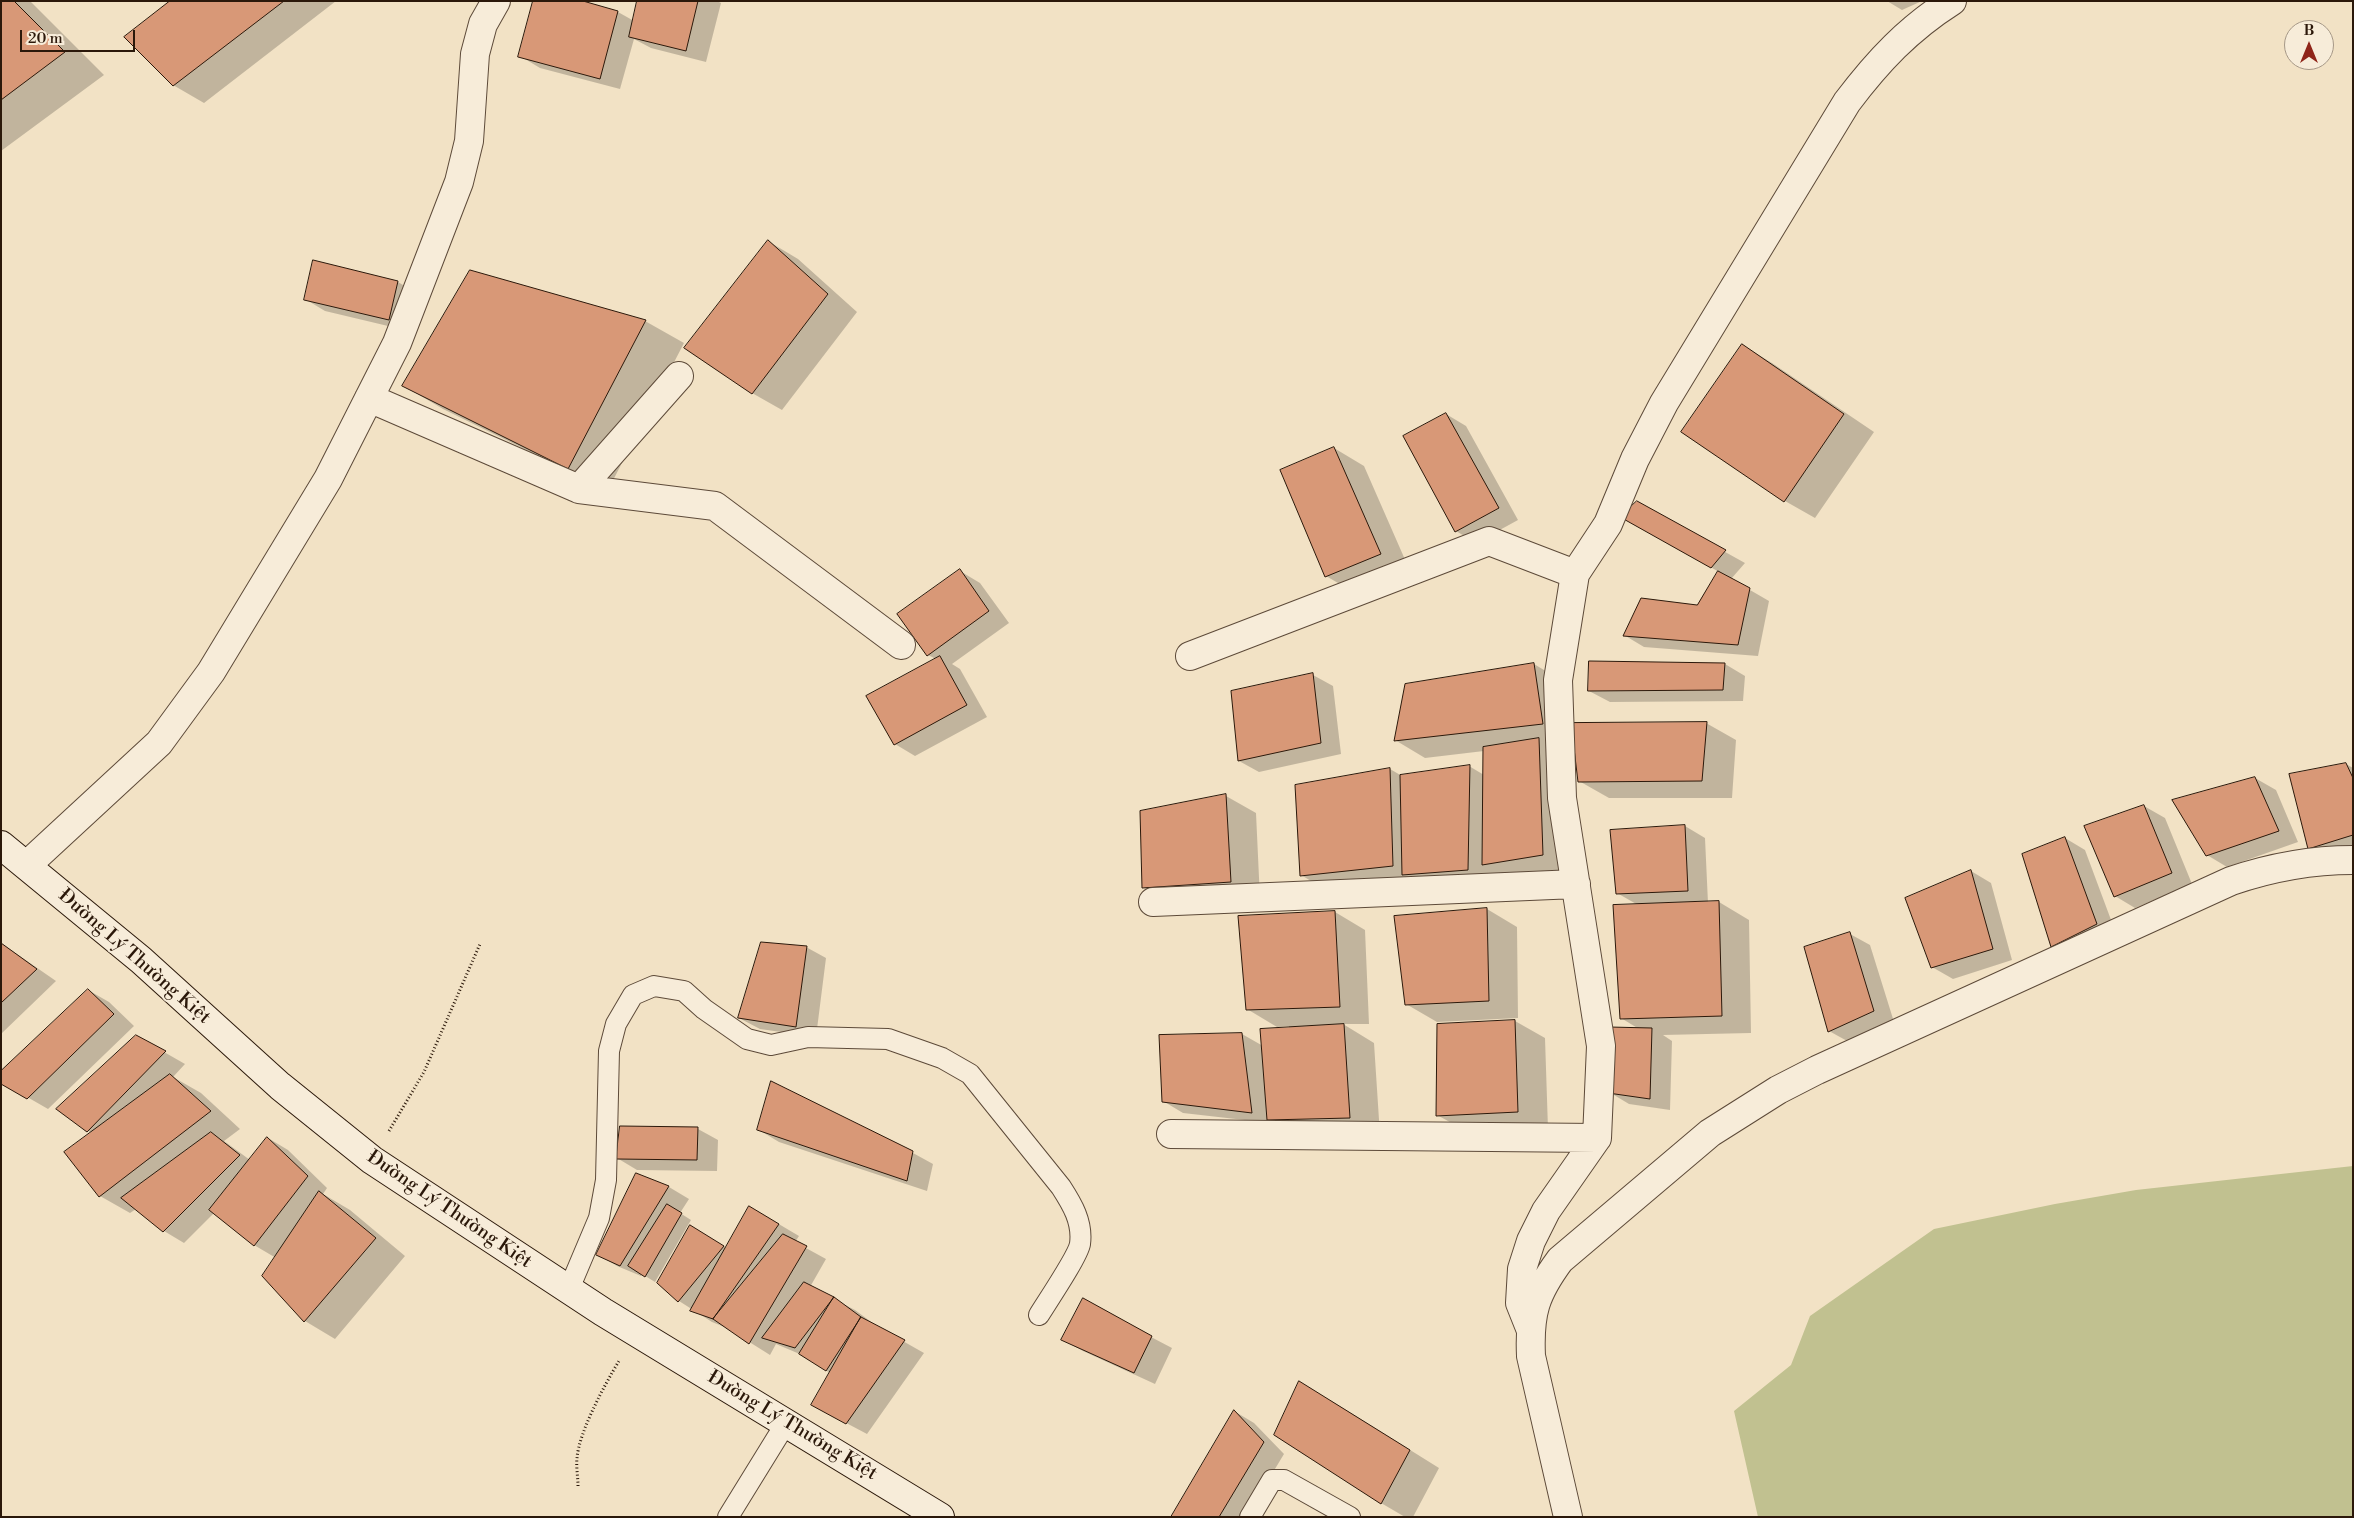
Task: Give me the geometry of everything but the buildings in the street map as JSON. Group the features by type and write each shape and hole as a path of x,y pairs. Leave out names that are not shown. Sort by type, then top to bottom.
{"street":[{"path":"27,865 159,743 211,672 328,479 397,343 459,182 469,141 475,54 483,24 496,1"},
{"path":"1530,1328 1520,1303 1522,1270 1531,1241 1546,1211 1597,1138 1601,1046 1562,798 1558,680 1575,574 1608,524 1635,458 1664,403 1847,102 1875,65 1899,41 1931,14 1952,1"},
{"path":"579,489 679,376"},
{"path":"369,398 579,489 715,506 901,645"},
{"path":"1190,656 1489,541 1575,574"},
{"name":"Đường Lý Thường Kiệt","path":"1,845 141,960 280,1086 372,1160 636,1332 940,1517"},
{"path":"1568,1517 1531,1356 1530,1328 1535,1303 1541,1288 1560,1260 1710,1133 1778,1090 1817,1070 2231,881 2266,869 2316,860 2353,860"},
{"path":"1153,902 1576,884"},
{"path":"1171,1134 1597,1138"}],"lane":[{"path":"569,1289 599,1218 606,1180 609,1051 616,1024 632,995 654,986 684,992 704,1009 747,1039 771,1045 808,1037 888,1039 942,1058 970,1074 1061,1186 1073,1206 1080,1226 1080,1246 1039,1315"},
{"path":"728,1517 786,1423"},
{"path":"1250,1517 1272,1480 1284,1480 1350,1517"}],"path":[{"path":"372,1160 424,1072 480,944"},
{"path":"578,1486 576,1458 581,1441 607,1381 636,1332"}],"green space":[{"path":"2353,1166 2353,1517 1758,1517 1734,1411 1791,1365 1810,1316 1934,1229 2055,1204 2136,1190"}]}
